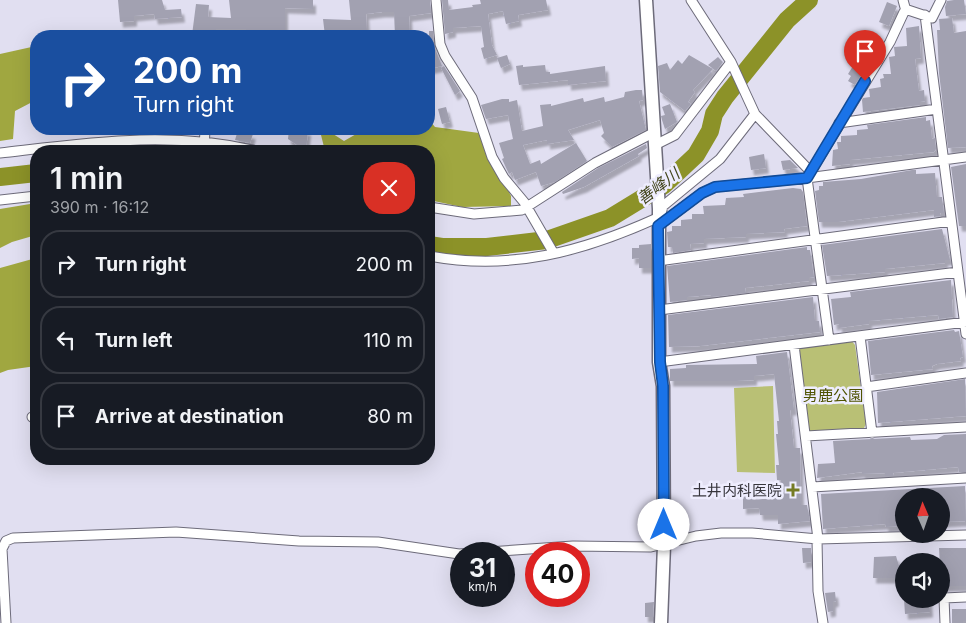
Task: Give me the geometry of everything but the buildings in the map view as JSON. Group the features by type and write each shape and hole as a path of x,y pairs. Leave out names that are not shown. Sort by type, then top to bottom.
{"street":[{"path":"436,0 438,30 445,56 472,98 492,157 504,178 528,210 553,252"},
{"path":"646,0 658,218 660,362 663,386 664,544 661,623"},
{"path":"691,0 731,62 755,112 808,174 829,340"},
{"path":"808,174 890,42 906,11 903,0"},
{"path":"906,11 932,18 941,0"},
{"path":"924,15 966,334"},
{"path":"435,208 474,214 528,210 596,163 675,135 731,62"},
{"path":"839,122 937,108"},
{"path":"658,218 663,206 720,159 755,112"},
{"path":"68,145 128,138 195,145"},
{"path":"0,153 30,149"},
{"path":"435,257 474,261 531,260 600,241 658,218 715,187 808,174 966,157"},
{"path":"0,200 30,197"},
{"path":"658,261 951,221"},
{"path":"659,310 958,272"},
{"path":"660,362 965,322"},
{"path":"860,336 872,433"},
{"path":"794,345 818,539 818,591 823,623"},
{"path":"866,387 966,373"},
{"path":"806,436 966,427"},
{"path":"812,487 966,478"},
{"path":"6,623 3,538 176,532 299,541 378,542 459,554 573,546 623,548 664,544 688,537 721,533 752,533 818,539 966,535"},
{"path":"945,623 944,598 966,597"}],"green space":[{"path":"30,47 30,103 15,111 13,139 0,141 0,54"},
{"path":"435,127 479,133 511,196 511,206 462,207 435,201 435,145 324,145 321,135 335,135 344,141 354,135 435,135"},
{"path":"30,204 30,237 0,248 0,209"},
{"path":"30,260 30,367 0,373 0,268"},
{"name":"男鹿公園","path":"851,340 855,345 866,424 864,428 810,432 808,429 798,351 801,347"},
{"path":"773,386 775,473 737,472 734,388"}],"waterway":[{"name":"善峰川","path":"435,246 487,247 547,240 610,218 664,185 696,155 710,131 714,114 725,97 787,20 809,0"},
{"name":"善峰川","path":"0,177 30,174"}],"place":[{"name":"土井内科医院","path":"793,490"}],"route":[{"path":"664,525 663,386 660,372 658,226 702,193 715,187 807,178 810,170 865,81"}]}
